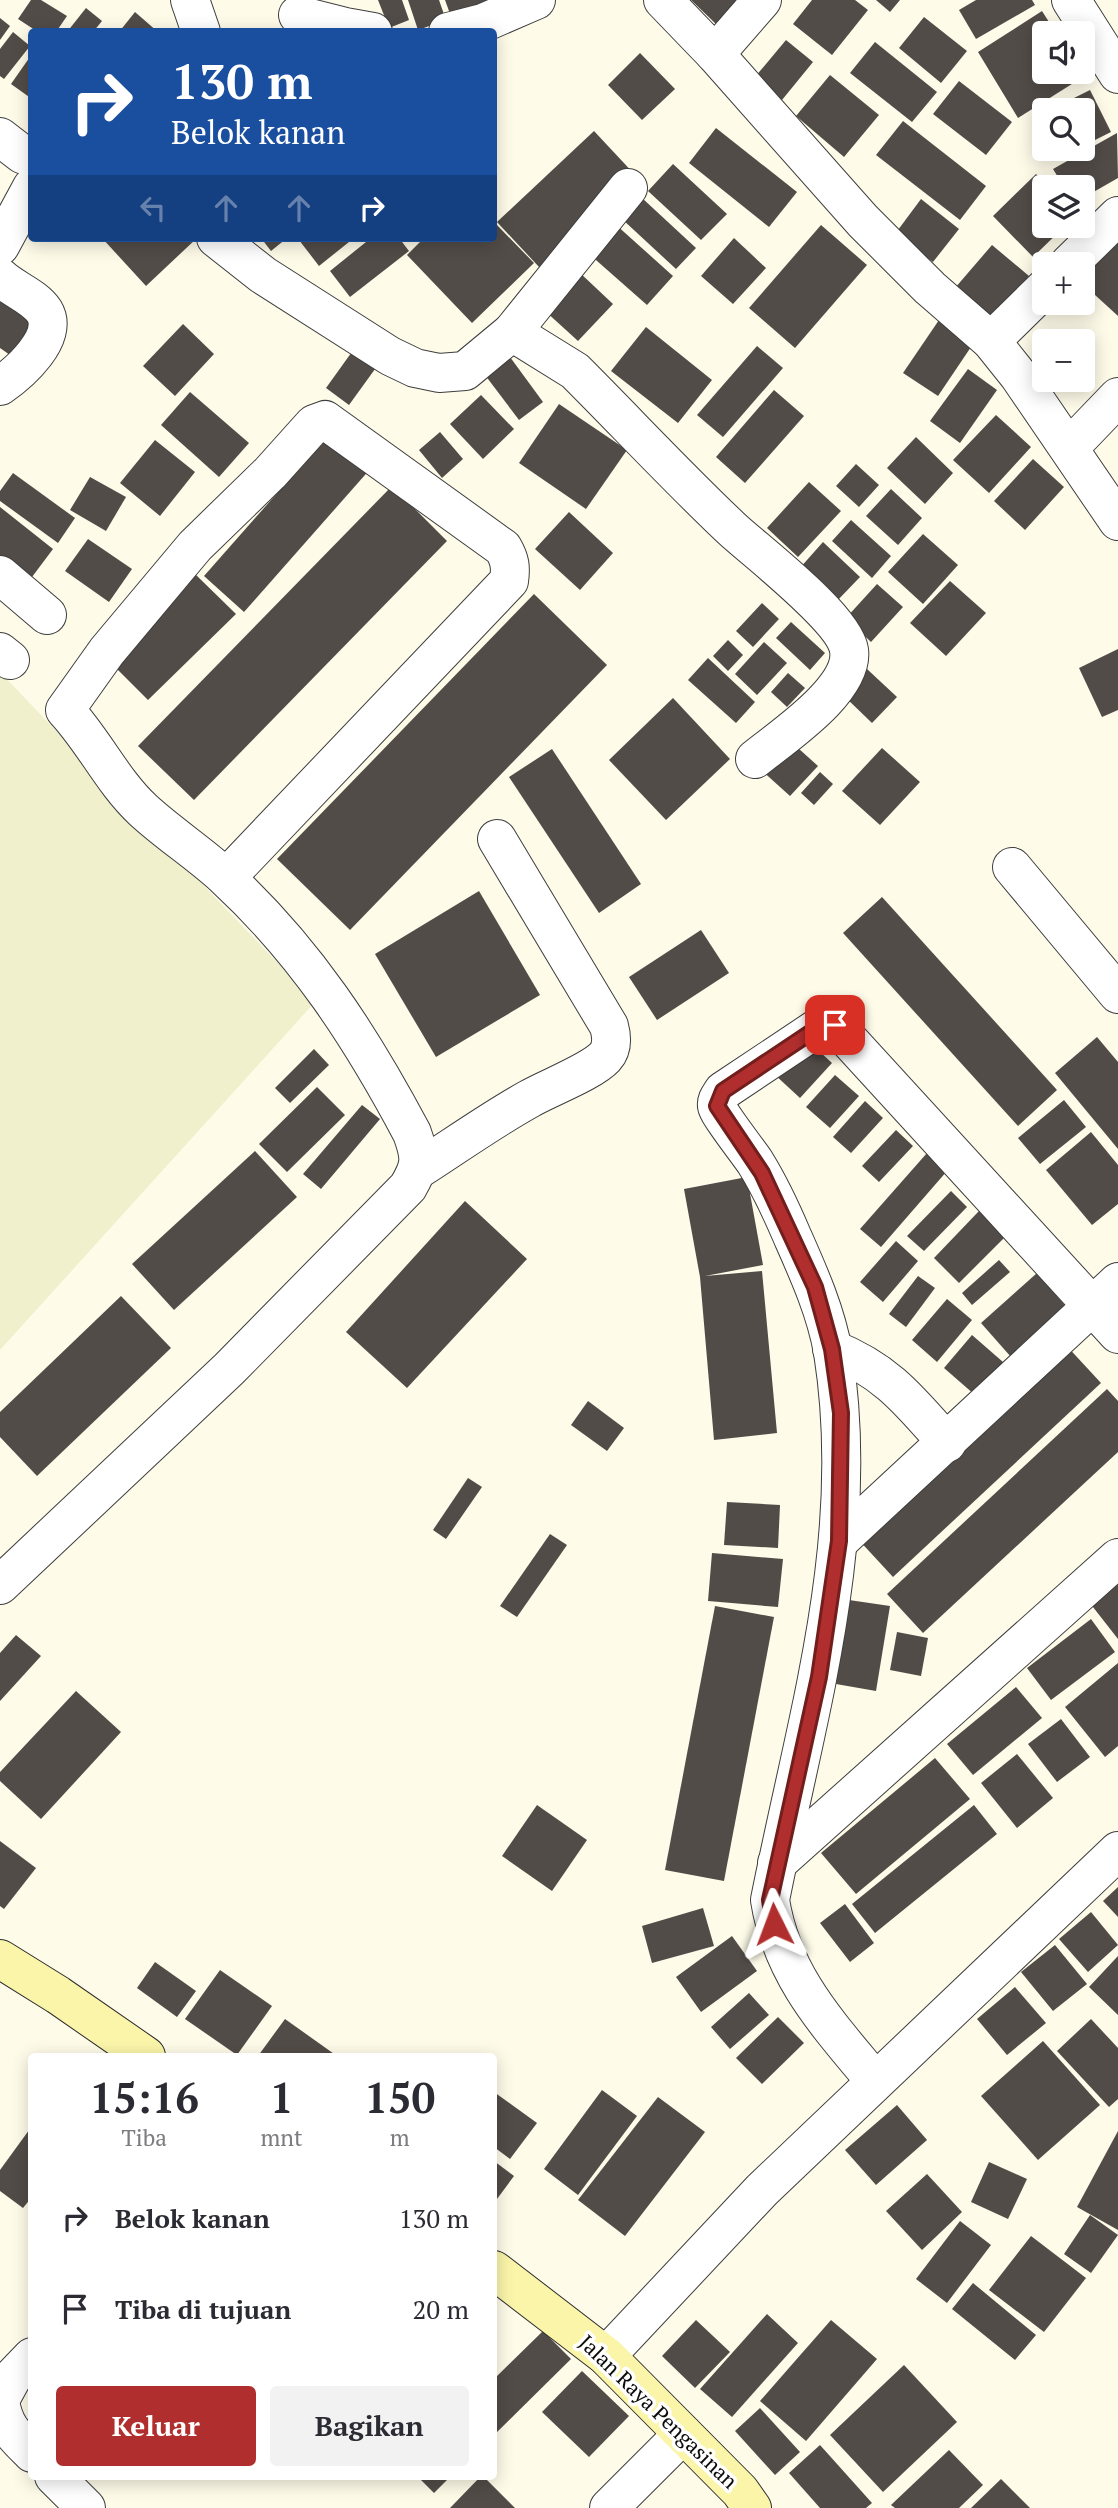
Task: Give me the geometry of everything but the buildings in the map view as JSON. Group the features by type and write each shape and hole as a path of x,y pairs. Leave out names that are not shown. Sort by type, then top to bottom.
{"main road":[{"path":"0,1959 142,2053"},
{"name":"Jalan Raya Pengasinan","path":"497,2272 606,2356 740,2491 752,2508"}],"street":[{"path":"190,0 200,28"},
{"path":"464,28 483,23 536,0"},
{"path":"663,0 715,54 863,221 930,288 991,341 1118,521"},
{"path":"715,54 762,0"},
{"path":"1070,0 1118,74"},
{"path":"296,15 351,28"},
{"path":"0,137 28,156"},
{"path":"220,242 263,275 390,356 415,368 439,373 465,371 512,332 628,188"},
{"path":"0,246 28,194"},
{"path":"1081,252 1118,216"},
{"path":"0,277 44,311 48,324 46,337 27,363 0,386"},
{"path":"991,341 1032,301"},
{"path":"512,332 575,371 732,529 808,594 844,635 849,650 848,664 830,696 755,759"},
{"path":"1069,448 1118,397"},
{"path":"226,878 509,581 509,559 503,548 325,421 314,424 270,473 195,546 107,651 65,710 79,725 121,787 144,811 226,878 316,975 349,1023 412,1133 419,1153 419,1169"},
{"path":"0,575 47,615"},
{"path":"0,1585 229,1369 408,1187 419,1169 528,1099 604,1058 611,1047 609,1026 497,839"},
{"path":"1012,867 1118,994"},
{"path":"875,2081 817,2012 782,1946 774,1924 770,1900 819,1677 839,1541 841,1413 832,1349 815,1287 762,1173 717,1106 723,1091 819,1027 830,1023 841,1029 1105,1294 1118,1334"},
{"path":"839,1541 1105,1294"},
{"path":"832,1349 877,1371 904,1395 947,1443"},
{"path":"777,1863 1118,1558"},
{"path":"606,2356 762,2190 1118,1851"},
{"path":"28,2361 12,2378 0,2401 2,2419 28,2450"},
{"path":"609,2508 682,2434"},
{"path":"58,2480 86,2508"}],"green space":[{"path":"0,672 315,1002 0,1350"}],"route":[{"path":"774,1924 770,1900 819,1677 839,1541 841,1413 832,1349 815,1287 762,1173 717,1106 723,1091 819,1027 830,1023 835,1025"}]}
